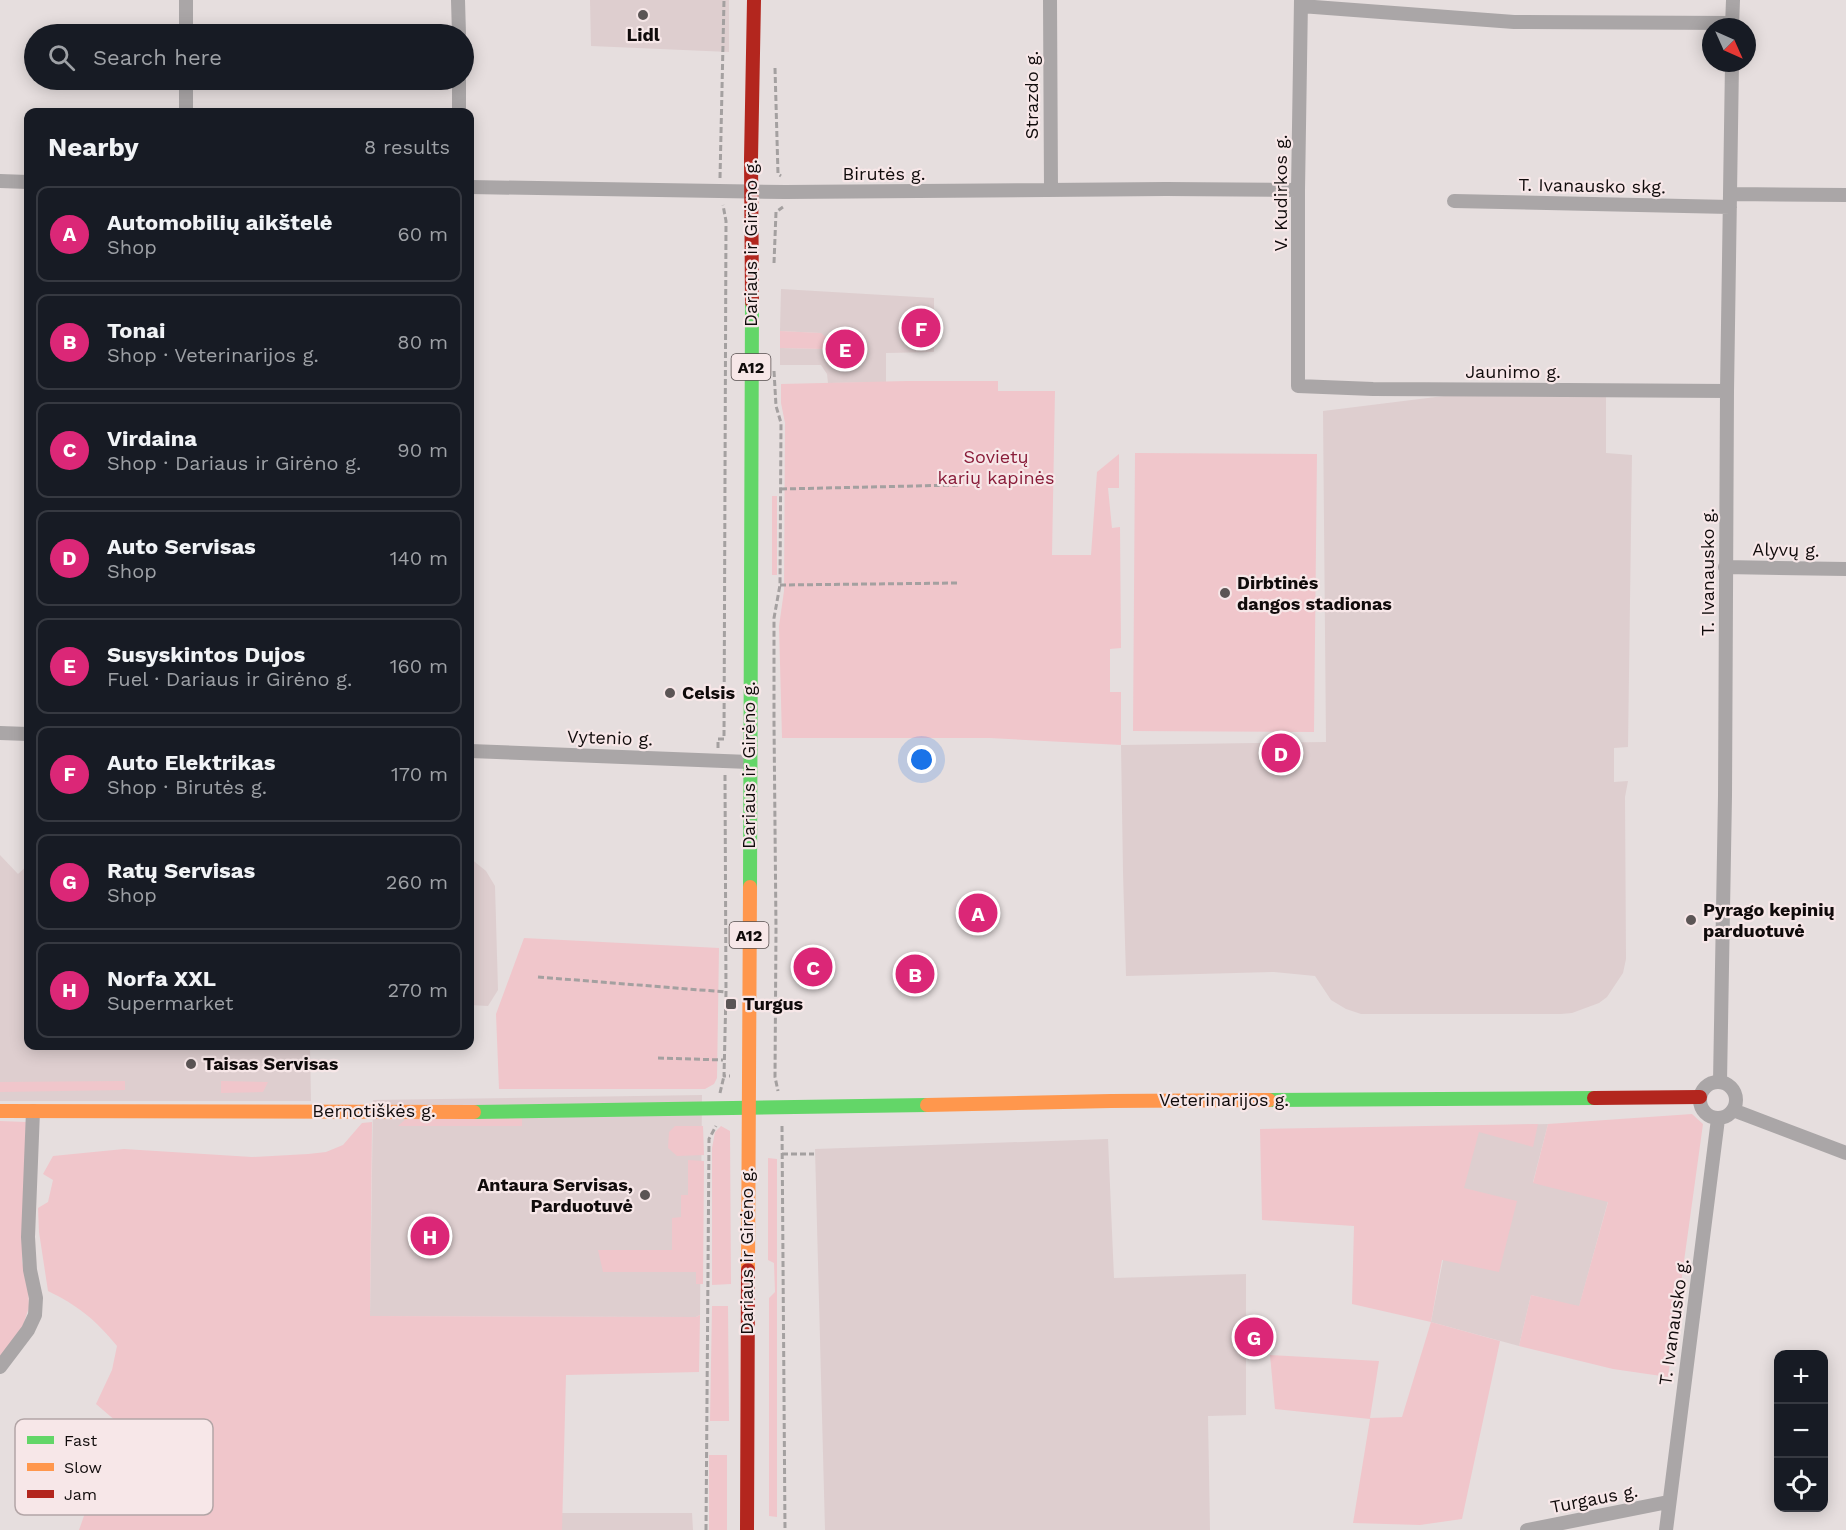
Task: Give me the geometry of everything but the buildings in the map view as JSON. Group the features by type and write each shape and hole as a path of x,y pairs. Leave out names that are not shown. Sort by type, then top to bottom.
{"main road":[{"name":"Dariaus ir Girėno g.","path":"747,1530 751,191 754,0"},
{"name":"Veterinarijos g.","path":"748,1109 1111,1101 1700,1096"},
{"name":"Bernotiškės g.","path":"0,1111 542,1112 748,1109"}],"street":[{"path":"186,0 186,24"},
{"path":"458,0 459,24"},
{"name":"Strazdo g.","path":"1050,0 1051,190"},
{"path":"1732,0 1732,18"},
{"path":"1301,3 1514,22 1702,25"},
{"name":"V. Kudirkos g.","path":"1298,386 1301,3"},
{"name":"T. Ivanausko g.","path":"1720,1082 1732,72"},
{"path":"186,90 186,108"},
{"path":"459,90 459,108"},
{"path":"0,181 24,182"},
{"name":"Birutės g.","path":"474,187 786,192 1298,190"},
{"name":"T. Ivanausko skg.","path":"1454,201 1730,200 1846,195"},
{"name":"Jaunimo g.","path":"1298,386 1373,389 1727,391"},
{"name":"Alyvų g.","path":"1725,567 1846,569"},
{"path":"0,733 24,734"},
{"name":"Vytenio g.","path":"474,751 749,762"},
{"path":"1720,1082 1726,1083 1734,1090 1736,1100 1733,1110 1724,1118 1718,1119 1702,1110 1700,1096 1707,1085 1720,1082"},
{"path":"1733,1110 1846,1153"},
{"path":"0,1367 28,1330 35,1315 36,1298 30,1270 28,1237 33,1111"},
{"name":"T. Ivanausko g.","path":"1666,1530 1718,1119"},
{"name":"Turgaus g.","path":"1527,1530 1668,1502"}],"path":[{"path":"718,760 718,739 724,739 726,221 720,191 724,0"},
{"path":"774,266 776,212 784,205 786,192 786,179 778,174 775,62"},
{"path":"774,366 776,406 781,423 780,585 774,618 775,1077 776,1090 782,1096 786,1530"},
{"path":"781,489 958,484"},
{"path":"780,585 959,583"},
{"path":"538,977 726,992"},
{"path":"658,1058 723,1060"},
{"path":"706,1530 709,1139 712,1129 719,1122 720,1092 724,1076"},
{"path":"782,1154 814,1154"}],"shaded area":[{"path":"590,0 729,0 729,52 591,46"},
{"path":"781,289 934,298 934,352 886,353 886,382 828,383 827,374 821,365 780,365 780,348 823,349 821,333 780,331"},
{"path":"1468,393 1606,397 1606,453 1632,455 1628,747 1614,748 1614,782 1628,781 1625,797 1626,959 1623,973 1607,997 1599,1003 1572,1013 1561,1014 1361,1014 1346,1009 1331,1000 1315,976 1274,972 1126,976 1121,745 1326,742 1323,411"},
{"path":"0,855 18,874 24,869 24,1050 310,1050 311,1101 0,1101"},
{"path":"474,861 486,871 495,886 498,990 488,1006 474,1005"},
{"path":"702,1095 700,1315 696,1317 370,1316 373,1100"},
{"path":"1548,1124 1533,1182 1608,1201 1579,1307 1531,1295 1519,1346 1431,1322 1469,1126"},
{"path":"1108,1139 1114,1278 1246,1274 1246,1415 1208,1416 1210,1530 825,1530 815,1149"},
{"path":"562,1513 692,1513 693,1530 562,1530"}],"green space":[{"path":"780,331 821,333 828,339 829,346 823,349 780,348"},
{"name":"Sovietų karių kapinės","path":"998,381 998,391 1055,391 1052,555 1091,555 1097,472 1119,454 1119,488 1108,488 1112,528 1120,527 1121,648 1110,649 1110,692 1121,692 1121,745 990,738 782,738 779,626 784,591 785,423 781,403 781,384"},
{"name":"Dirbtinės dangos stadionas","path":"1135,453 1317,454 1314,732 1133,731"},
{"path":"772,496 777,496 777,575 772,575"},
{"path":"524,938 719,948 717,1078 714,1084 705,1089 499,1089 496,1014"},
{"path":"125,1081 125,1090 0,1092 0,1082"},
{"path":"221,1081 268,1082 263,1092 221,1093"},
{"path":"1692,1114 1703,1124 1668,1377 1613,1369 1519,1346 1531,1295 1579,1306 1608,1202 1533,1183 1548,1124"},
{"path":"408,1117 522,1118 522,1126 398,1126"},
{"path":"0,1121 26,1122 22,1261 28,1286 29,1307 23,1326 0,1357"},
{"path":"372,1122 370,1316 696,1317 700,1315 699,1372 566,1375 562,1530 79,1530 84,1515 213,1515 213,1419 114,1419 96,1404 112,1370 117,1346 86,1314 48,1291 39,1232 38,1208 48,1202 53,1180 43,1174 53,1156 124,1149 252,1157 308,1154 326,1152 343,1145 362,1123"},
{"path":"1538,1124 1533,1147 1479,1132 1464,1188 1517,1201 1499,1272 1442,1260 1431,1322 1352,1304 1354,1226 1262,1220 1260,1129"},
{"path":"675,1126 703,1126 704,1155 677,1156 668,1148 669,1132"},
{"path":"721,1126 730,1131 731,1284 712,1285 712,1148 715,1132"},
{"path":"768,1158 777,1159 777,1517 769,1516 769,1298 775,1292 774,1263 768,1260"},
{"path":"688,1160 704,1161 703,1284 696,1284 696,1272 603,1272 598,1250 672,1250 672,1218 681,1217 681,1195 688,1195"},
{"path":"712,1306 728,1306 729,1421 710,1421"},
{"path":"1431,1322 1500,1341 1462,1519 1420,1525 1353,1523 1370,1419 1275,1409 1270,1355 1379,1361 1370,1418 1402,1417"},
{"path":"709,1455 727,1455 727,1530 709,1530"}],"traffic: fast":[{"path":"750,887 752,302"},
{"path":"1269,1100 1594,1098"},
{"path":"474,1112 927,1105"}],"traffic: slow":[{"path":"748,1270 750,887"},
{"path":"927,1105 1269,1100"},
{"path":"0,1111 474,1112"}],"traffic: jam":[{"path":"752,302 751,159 754,0"},
{"path":"1594,1098 1700,1097"},
{"path":"747,1530 748,1270"}],"place":[{"name":"Lidl","path":"643,15"},
{"name":"Auto Elektrikas","path":"921,328"},
{"name":"Susyskintos Dujos","path":"845,349"},
{"name":"Dirbtinės dangos stadionas","path":"1225,593"},
{"name":"Celsis","path":"670,693"},
{"name":"Auto Servisas","path":"1281,753"},
{"name":"Automobilių aikštelė","path":"978,913"},
{"name":"Pyrago kepinių parduotuvė","path":"1691,920"},
{"name":"Virdaina","path":"813,967"},
{"name":"Tonai","path":"915,974"},
{"name":"Turgus","path":"731,1004"},
{"name":"Taisas Servisas","path":"191,1064"},
{"name":"Antaura Servisas, Parduotuvė","path":"645,1195"},
{"name":"Norfa XXL","path":"430,1236"},
{"name":"Ratų Servisas","path":"1254,1337"}]}
